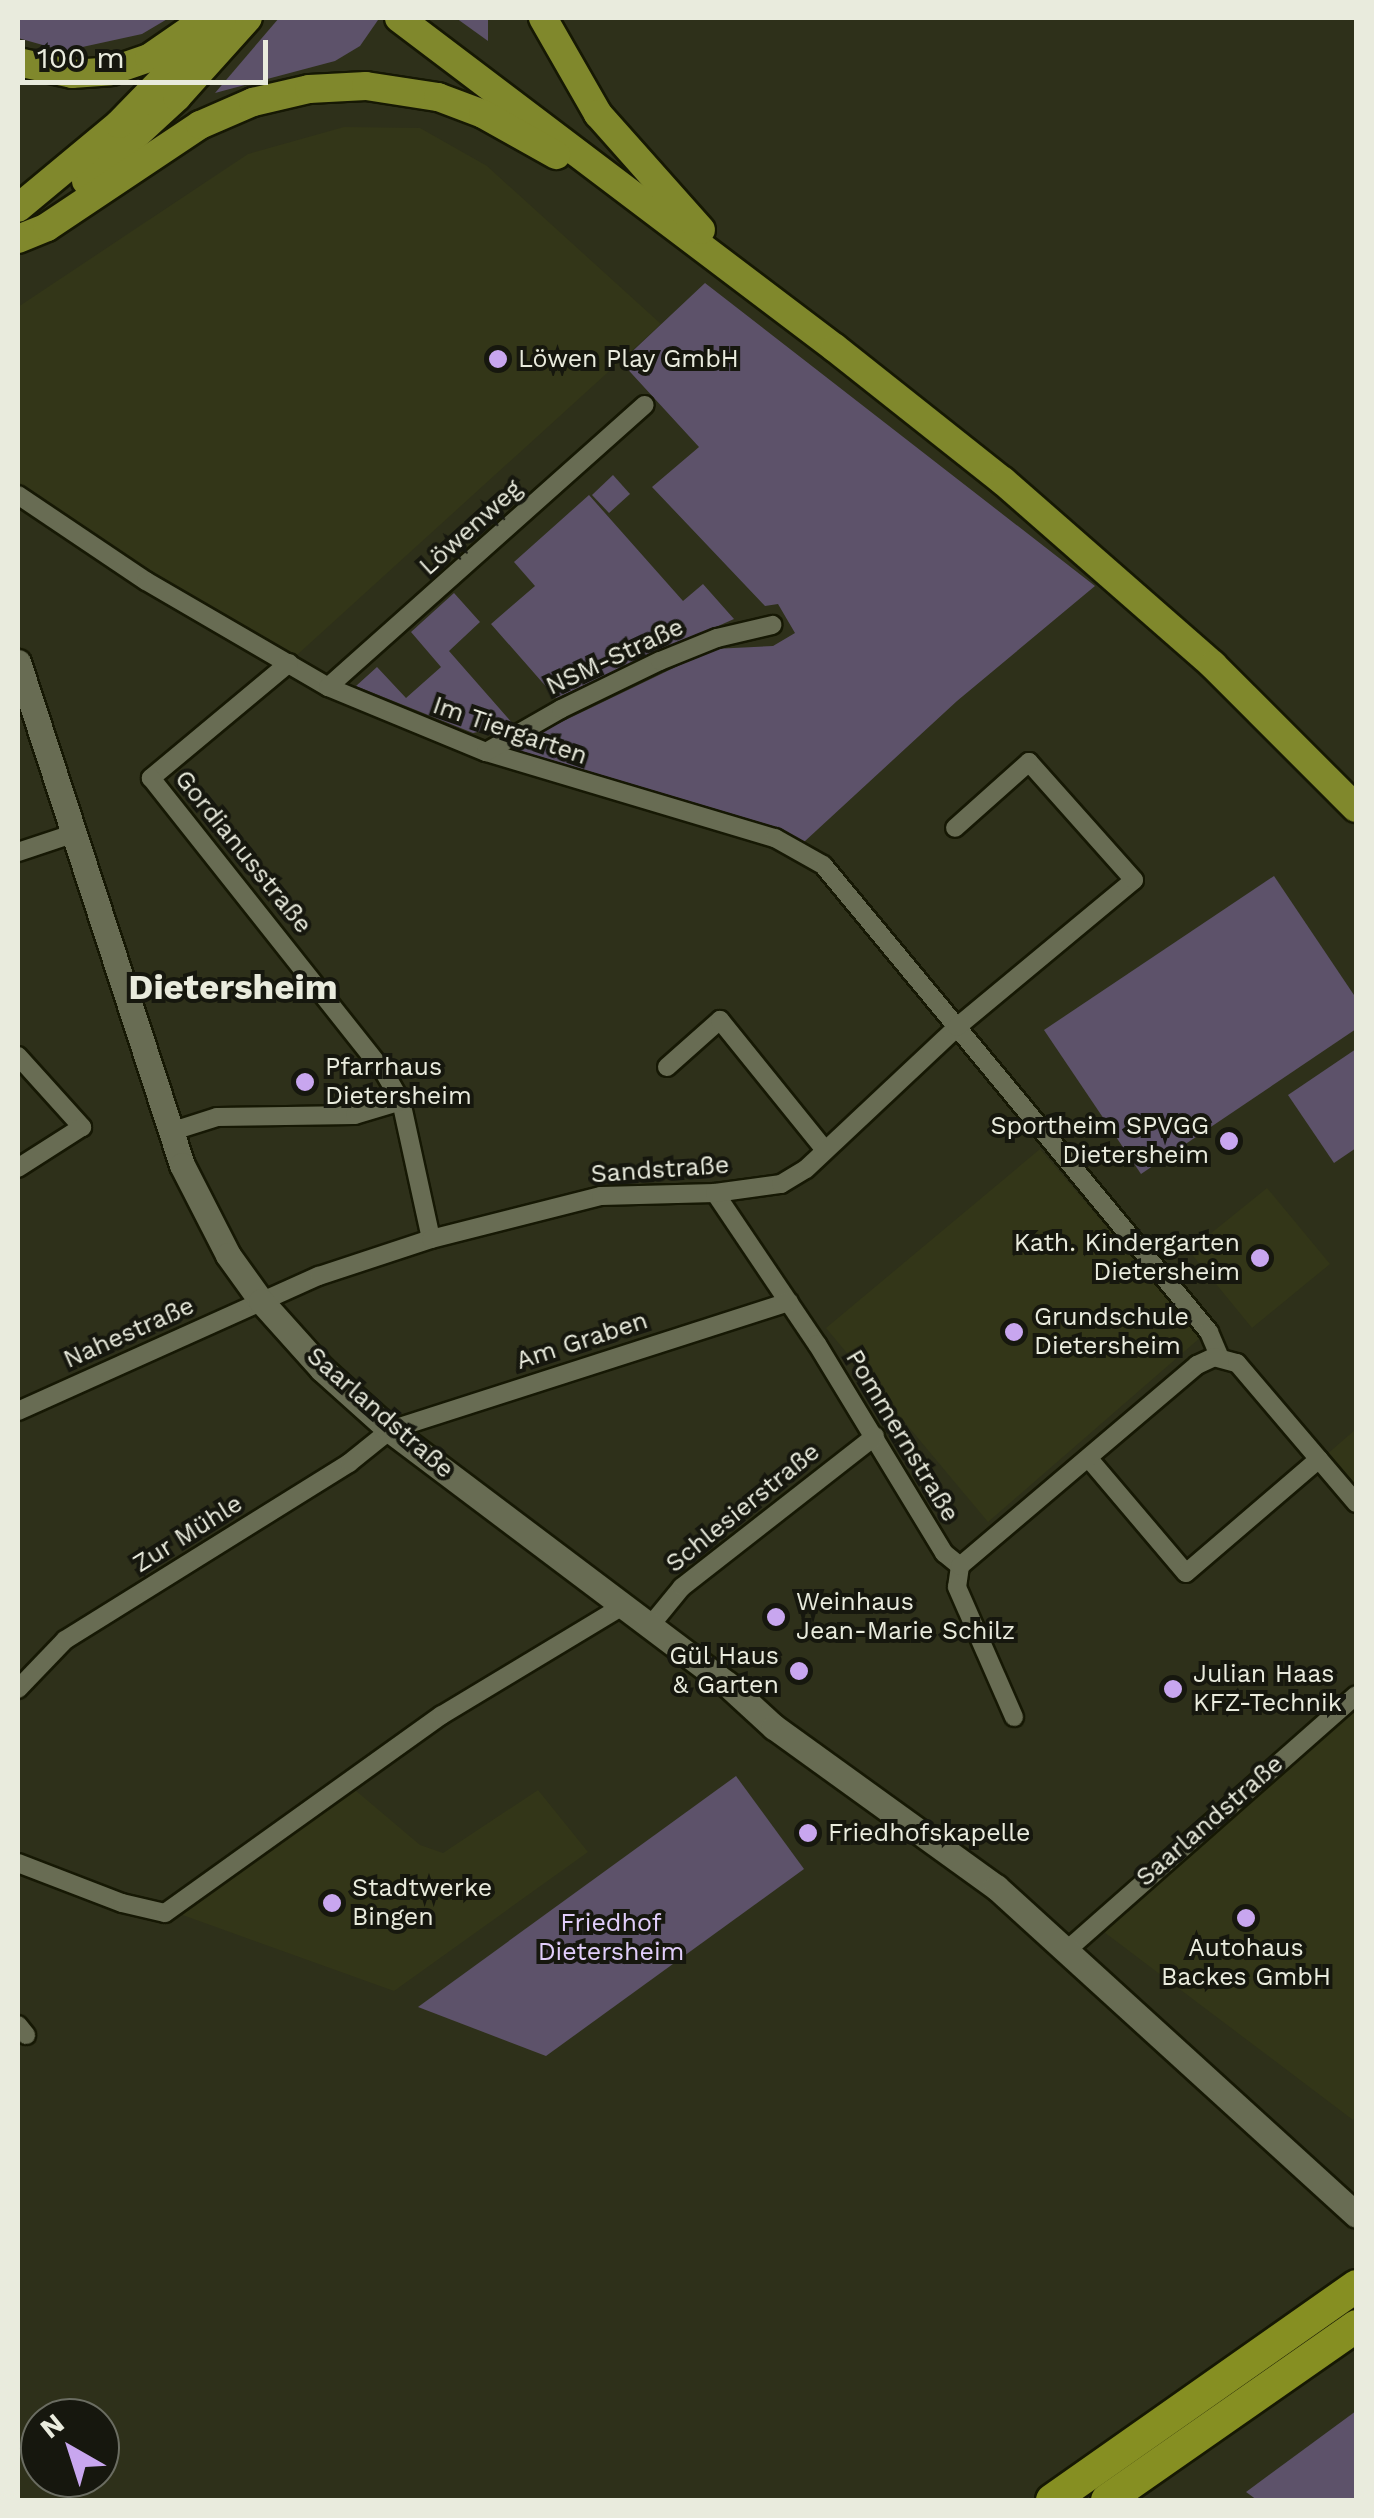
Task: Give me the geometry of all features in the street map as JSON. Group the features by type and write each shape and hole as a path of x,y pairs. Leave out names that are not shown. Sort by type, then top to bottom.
{"highway":[{"path":"18,62 72,74 110,71 168,48 206,18"},
{"path":"18,208 120,124 222,18"},
{"path":"18,236 144,130 248,18"},
{"path":"399,18 749,282 1075,541 1213,666 1356,808"},
{"path":"544,18 598,114 749,282"},
{"path":"18,236 47,227 226,112 280,94 366,86 414,91 483,114 680,230"},
{"path":"1052,2500 1356,2286"},
{"path":"1107,2500 1356,2326"}],"main road":[{"name":"Saarlandstraße","path":"18,662 170,1132 198,1202 228,1255 261,1301 322,1369 390,1430 650,1626 774,1727 996,1887 1348,2206"}],"street":[{"name":"Löwenweg","path":"328,687 644,406"},
{"name":"Im Tiergarten","path":"18,494 146,582 328,687 486,752 774,838 823,864 958,1027"},
{"name":"NSM-Straße","path":"486,752 560,708 660,661 717,638 772,625"},
{"name":"Gordianusstraße","path":"289,663 151,778 341,1012 401,1101 432,1239"},
{"name":"Sandstraße","path":"261,1301 319,1276 432,1239 601,1196 714,1193 781,1184 824,1150 958,1027 1134,880 1029,762 955,828"},
{"path":"18,852 75,834"},
{"path":"667,1067 720,1020 824,1150"},
{"path":"958,1027 1209,1332 1220,1358"},
{"path":"18,1056 82,1127 18,1168"},
{"path":"170,1132 217,1117 355,1115 401,1101"},
{"name":"Pommernstraße","path":"714,1193 875,1436 944,1553 960,1566 957,1587 1014,1717"},
{"name":"Nahestraße","path":"18,1412 261,1301"},
{"name":"Am Graben","path":"390,1430 788,1302"},
{"path":"960,1566 1090,1460 1197,1365 1220,1358 1237,1363 1356,1503"},
{"name":"Zur Mühle","path":"18,1689 66,1640 349,1464 390,1430"},
{"name":"Schlesierstraße","path":"650,1626 682,1587 875,1436"},
{"path":"1090,1460 1186,1573 1319,1459"},
{"path":"18,1862 122,1903 164,1913 442,1715 623,1606"},
{"name":"Saarlandstraße","path":"1066,1950 1356,1694"}],"shaded area":[{"path":"344,127 420,128 487,166 661,324 297,655 252,637 18,487 18,307 248,154"},
{"name":"Grundschule Dietersheim","path":"1040,1149 1201,1337 988,1522 826,1328"},
{"name":"Kath. Kindergarten Dietersheim","path":"1267,1188 1330,1264 1252,1328 1189,1251"},
{"path":"1356,1429 1356,1490 1325,1456"},
{"path":"1356,1697 1356,2116 1353,2120 1100,1929"},
{"path":"355,1790 420,1845 443,1853 538,1790 588,1852 394,1991 177,1913"}],"green space":[{"path":"18,18 169,18 142,34 64,51 18,38"},
{"path":"279,18 378,20 360,46 335,61 215,93"},
{"path":"456,18 488,18 488,41"},
{"path":"705,283 1095,586 957,701 804,842 499,752 713,649 773,646 795,633 778,604 765,606 652,487 699,447 621,362"},
{"path":"613,475 630,494 609,513 592,495"},
{"path":"589,495 683,601 703,584 734,619 556,698 491,624 535,586 514,562"},
{"path":"454,593 480,622 449,651 513,724 473,733 356,686 377,667 406,698 441,667 411,632"},
{"path":"1274,876 1356,998 1356,1029 1141,1174 1044,1030"},
{"path":"1356,1049 1356,1148 1334,1163 1288,1095"},
{"name":"Friedhof Dietersheim","path":"736,1776 804,1869 546,2056 418,2007"},
{"path":"1356,2411 1356,2500 1257,2500 1246,2492"}],"place":[{"name":"Löwen Play GmbH","path":"498,359"},
{"name":"Pfarrhaus Dietersheim","path":"305,1082"},
{"name":"Sportheim SPVGG Dietersheim","path":"1229,1141"},
{"name":"Kath. Kindergarten Dietersheim","path":"1260,1258"},
{"name":"Grundschule Dietersheim","path":"1014,1332"},
{"name":"Weinhaus Jean-Marie Schilz","path":"776,1617"},
{"name":"Gül Haus & Garten","path":"799,1671"},
{"name":"Julian Haas KFZ-Technik","path":"1173,1689"},
{"name":"Friedhofskapelle","path":"808,1833"},
{"name":"Stadtwerke Bingen","path":"332,1903"},
{"name":"Autohaus Backes GmbH","path":"1246,1918"}],"district":[{"name":"Dietersheim","path":"233,987"}]}
